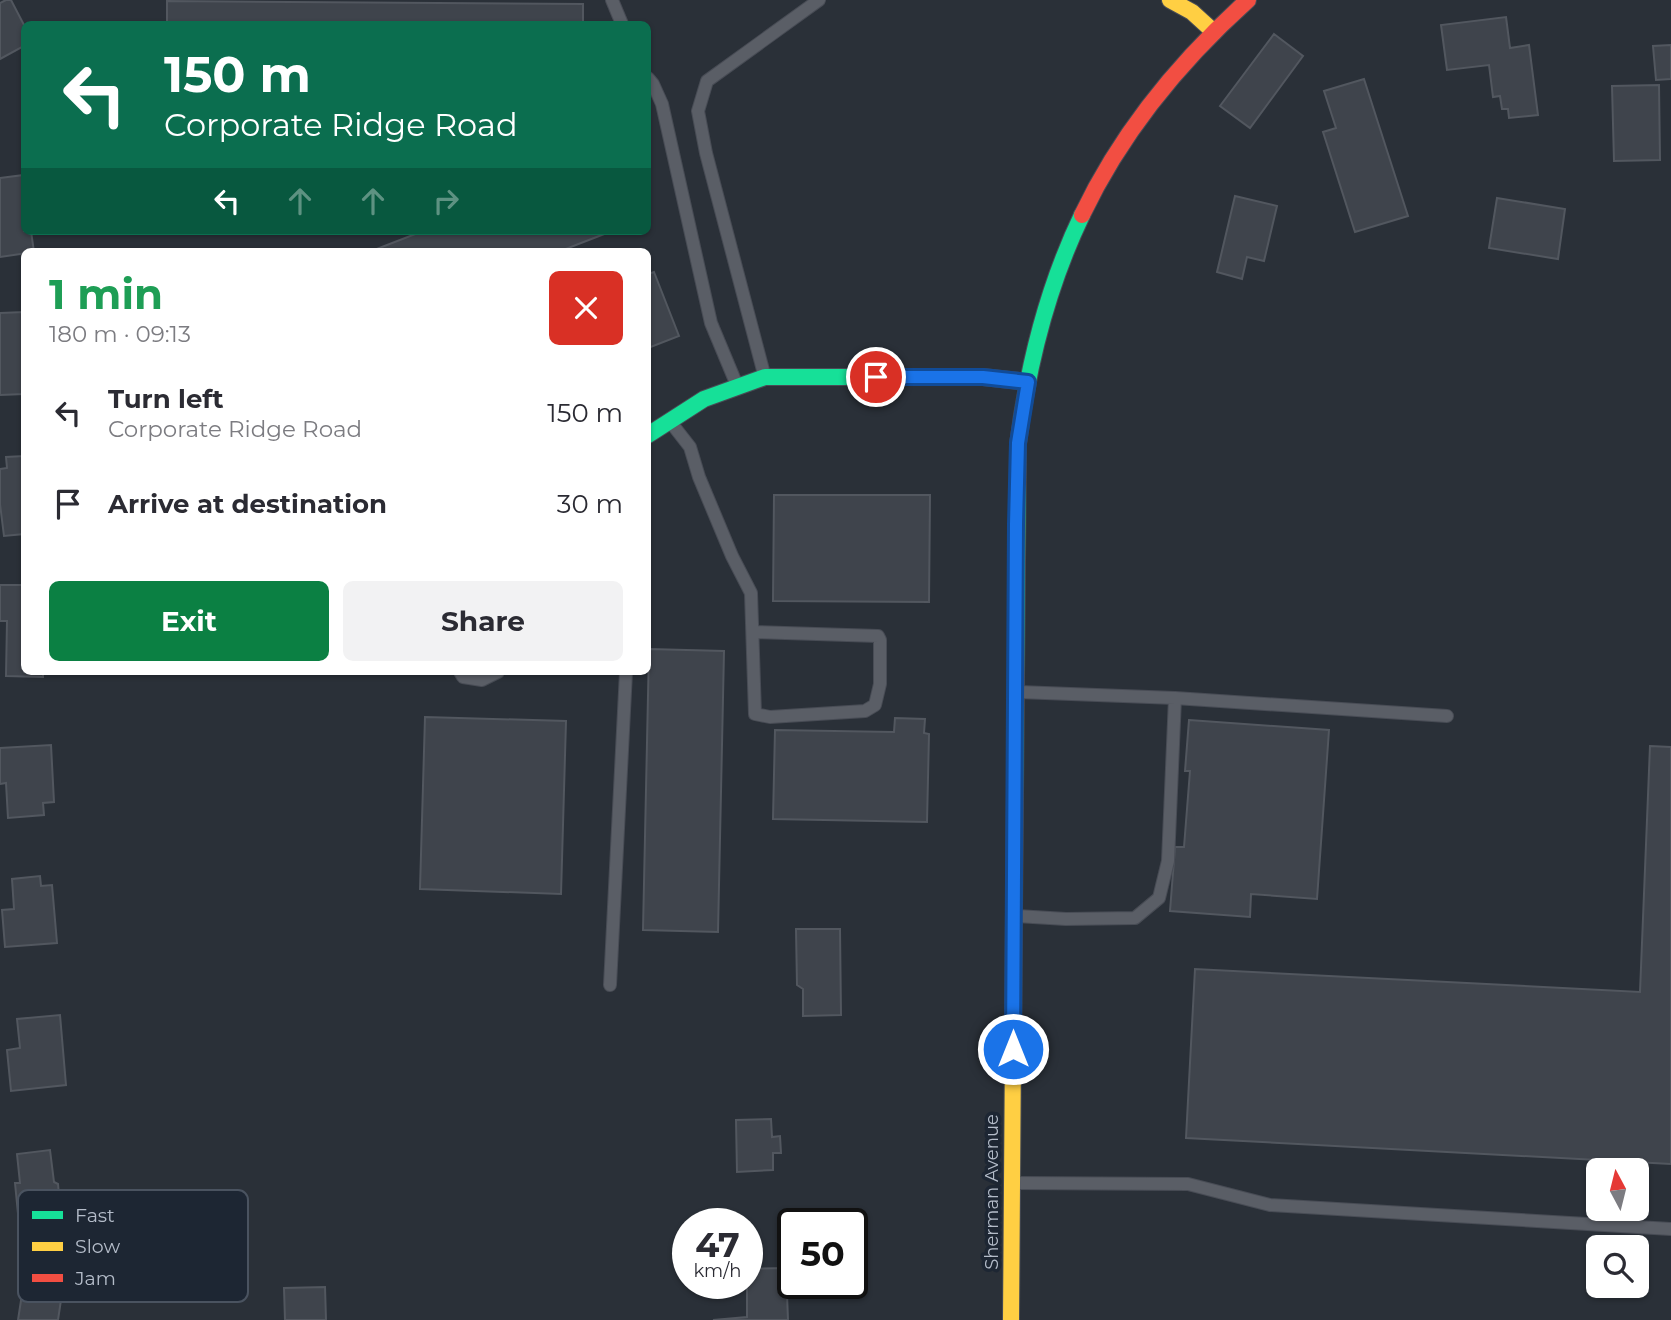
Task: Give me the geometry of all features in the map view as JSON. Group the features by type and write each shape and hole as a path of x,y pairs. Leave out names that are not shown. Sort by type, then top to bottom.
{"main road":[{"path":"1170,0 1192,12 1214,32"},
{"name":"Sherman Avenue","path":"1011,1320 1018,443 1028,382 1041,322 1059,265 1110,164 1144,112 1182,64 1248,0"},
{"path":"651,433 704,398 765,377 983,377 1028,382"}],"lane":[{"path":"612,0 621,21"},
{"path":"765,377 706,153 698,111 707,81 819,0"},
{"path":"651,81 662,104 711,323 737,387"},
{"path":"669,421 690,447 699,477 727,545 751,593 752,632 755,714 770,717 865,711 875,705 880,684 878,636 752,632"},
{"path":"462,675 482,680 492,675"},
{"path":"610,985 626,675"},
{"path":"1014,691 1175,698 1447,716"},
{"path":"1013,916 1066,919 1135,918 1159,898 1168,861 1175,698"},
{"path":"1012,1183 1188,1184 1270,1205 1671,1229"}],"building":[{"path":"11,0 22,21 21,48 0,59 0,3"},
{"path":"167,1 583,4 583,21 167,21"},
{"path":"1506,17 1510,48 1529,45 1538,115 1509,118 1508,109 1502,109 1500,96 1493,97 1489,65 1447,70 1441,25"},
{"path":"1274,34 1303,56 1250,128 1220,106"},
{"path":"1671,45 1671,79 1656,80 1653,46"},
{"path":"1364,79 1408,216 1355,232 1323,132 1336,128 1324,91"},
{"path":"1659,85 1660,160 1614,161 1612,86"},
{"path":"21,175 21,235 32,235 33,248 21,248 21,254 0,257 0,178"},
{"path":"1235,196 1277,206 1264,261 1247,257 1242,279 1217,272"},
{"path":"1497,198 1565,209 1558,259 1489,248"},
{"path":"413,235 602,235 568,248 379,248"},
{"path":"654,272 679,336 651,347 651,273"},
{"path":"21,312 21,394 0,395 0,313"},
{"path":"21,456 21,534 4,536 0,469 7,468 6,457"},
{"path":"774,495 930,495 929,602 773,601"},
{"path":"0,585 21,585 21,675 43,677 6,676 7,621 0,621"},
{"path":"651,649 724,651 718,932 643,930"},
{"path":"425,717 566,721 561,894 420,889"},
{"path":"895,718 925,719 924,733 929,734 927,822 773,819 775,730 894,732"},
{"path":"1189,720 1329,730 1317,899 1251,894 1250,917 1170,911 1175,847 1184,847 1190,771 1185,771"},
{"path":"51,745 54,802 43,803 44,815 8,818 6,783 0,784 0,748"},
{"path":"1650,746 1671,747 1671,1164 1649,1163 1649,1158 1586,1159 1186,1138 1195,969 1640,992"},
{"path":"40,876 41,886 52,885 57,943 5,947 2,910 14,909 12,879"},
{"path":"796,929 840,929 841,1015 803,1016 803,989 797,985"},
{"path":"60,1015 66,1085 11,1091 7,1050 20,1048 17,1019"},
{"path":"771,1119 772,1137 780,1136 781,1153 773,1153 773,1170 737,1172 736,1120"},
{"path":"50,1150 54,1182 58,1184 59,1190 18,1190 18,1214 15,1183 20,1183 17,1154"},
{"path":"777,1268 777,1299 787,1299 788,1320 713,1320 747,1317 747,1299 763,1299 763,1269"},
{"path":"325,1287 326,1320 285,1320 284,1288"},
{"path":"21,1302 61,1302 58,1320 18,1320"}],"traffic: fast":[{"path":"1014,911 1018,444 1033,356 1049,298 1082,215"},
{"path":"651,433 704,399 765,377 983,377 1028,382"}],"traffic: slow":[{"path":"1170,0 1192,12 1214,32"},
{"path":"1011,1320 1014,911"}],"traffic: jam":[{"path":"1082,215 1115,155 1154,99 1199,48 1248,0"}],"route":[{"path":"876,377 983,377 1028,382 1018,443 1016,524 1013,1049"}]}
